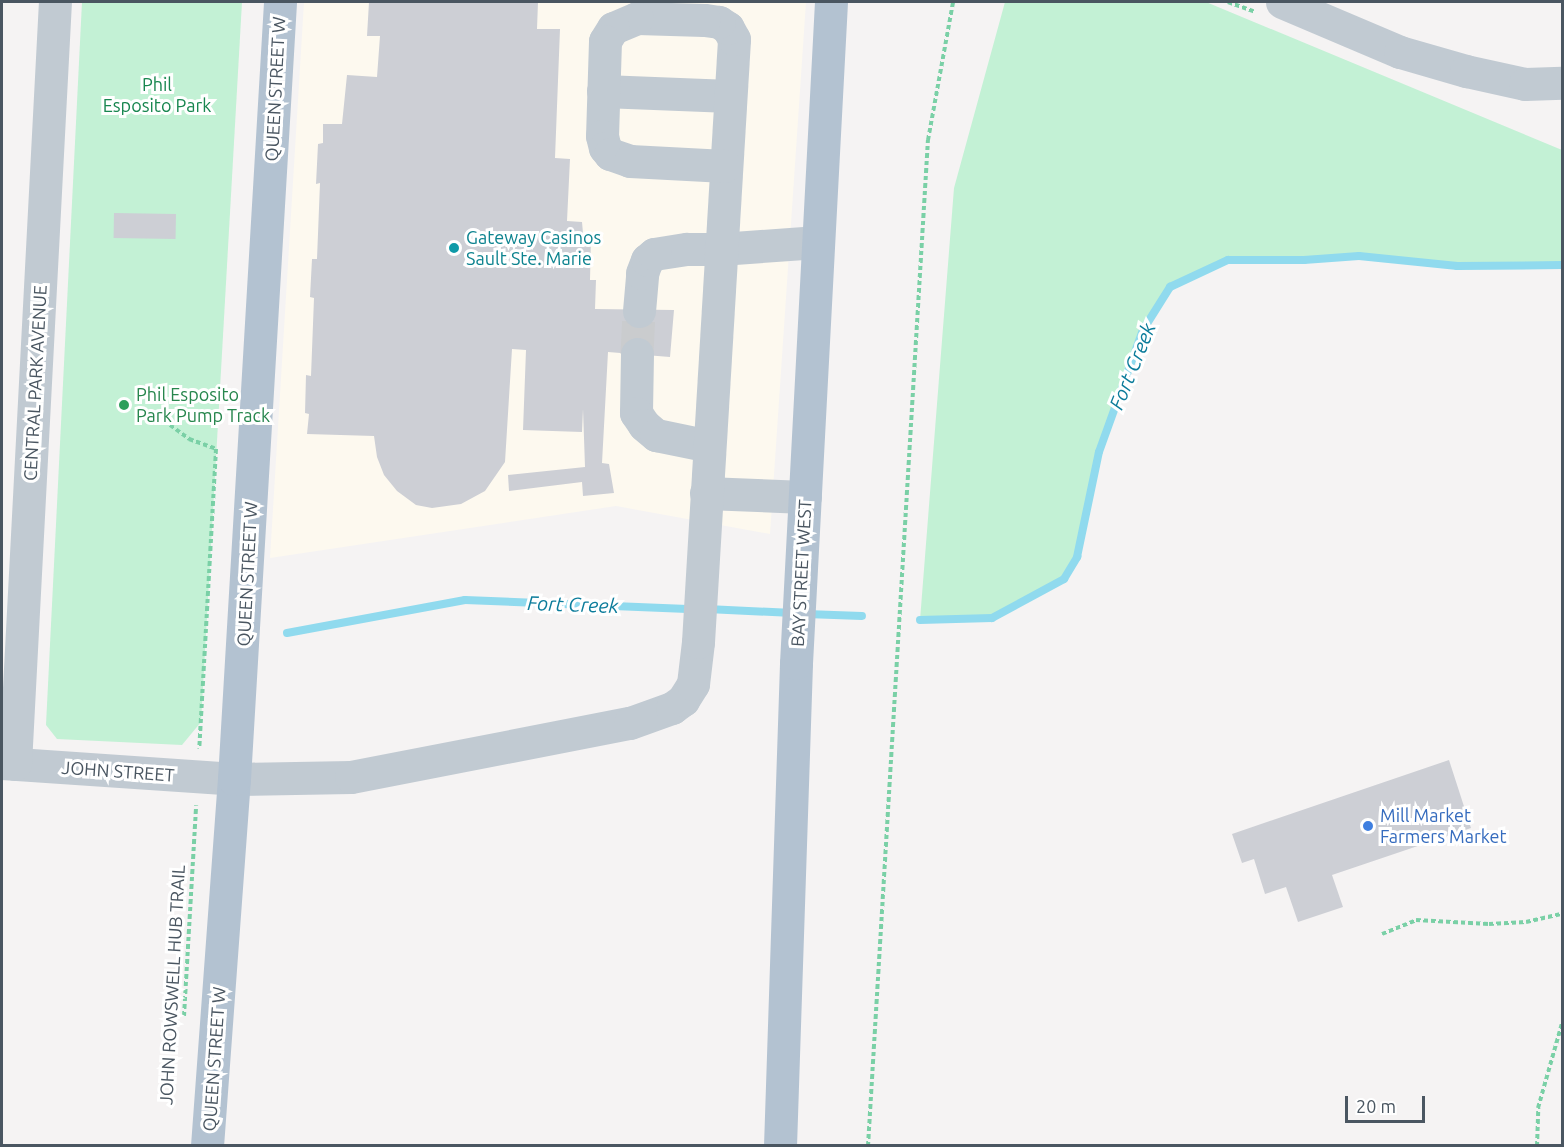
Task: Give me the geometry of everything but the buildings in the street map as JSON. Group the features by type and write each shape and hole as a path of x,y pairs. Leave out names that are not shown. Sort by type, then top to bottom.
{"main road":[{"name":"QUEEN STREET W","path":"207,1146 234,779 280,2"},
{"name":"BAY STREET WEST","path":"780,1146 796,663 831,2"}],"street":[{"name":"CENTRAL PARK AVENUE","path":"8,763 14,541 55,2"},
{"path":"1282,2 1400,52 1525,84 1563,83"},
{"name":"JOHN STREET","path":"8,763 234,779 324,779 385,773 630,723 672,708 683,700 693,684 698,642 734,39 728,28 719,22 704,20 637,18 613,28 604,41 602,136 605,148 610,154 630,160 725,166"},
{"path":"603,91 730,96"},
{"path":"639,311 642,273 647,260 654,254 687,249 818,242"},
{"path":"637,354 636,413 644,425 656,435 709,446"},
{"path":"706,492 805,497"}],"path":[{"path":"868,1146 928,140 953,2"},
{"path":"170,424 189,439 216,449 201,722"},
{"name":"JOHN ROWSWELL HUB TRAIL","path":"184,1027 194,826"},
{"path":"1382,934 1416,920 1489,924 1526,921 1563,914"},
{"path":"1537,1146 1538,1108 1563,1023"}],"shaded area":[{"path":"304,2 806,2 770,534 616,506 270,558"}],"green space":[{"name":"Phil Esposito Park","path":"82,2 242,2 201,722 182,745 57,739 46,725"},
{"path":"1005,2 1206,2 1562,150 1562,265 1457,266 1359,256 1304,260 1228,260 1170,287 1138,344 1099,452 1077,557 1064,579 992,618 920,620 954,188"}],"waterway":[{"name":"Fort Creek","path":"920,620 992,618 1064,579 1077,557 1099,452 1143,330 1170,287 1228,260 1304,260 1359,256 1457,266 1562,265"},
{"name":"Fort Creek","path":"287,633 465,600 694,609"},
{"name":"Fort Creek","path":"707,609 793,613"},
{"name":"Fort Creek","path":"806,614 862,616"}],"tunnel":[{"path":"637,354 639,311"}],"place":[{"name":"Gateway Casinos Sault Ste. Marie","path":"454,248"},
{"name":"Phil Esposito Park Pump Track","path":"124,405"},
{"name":"Mill Market Farmers Market","path":"1368,826"}]}
